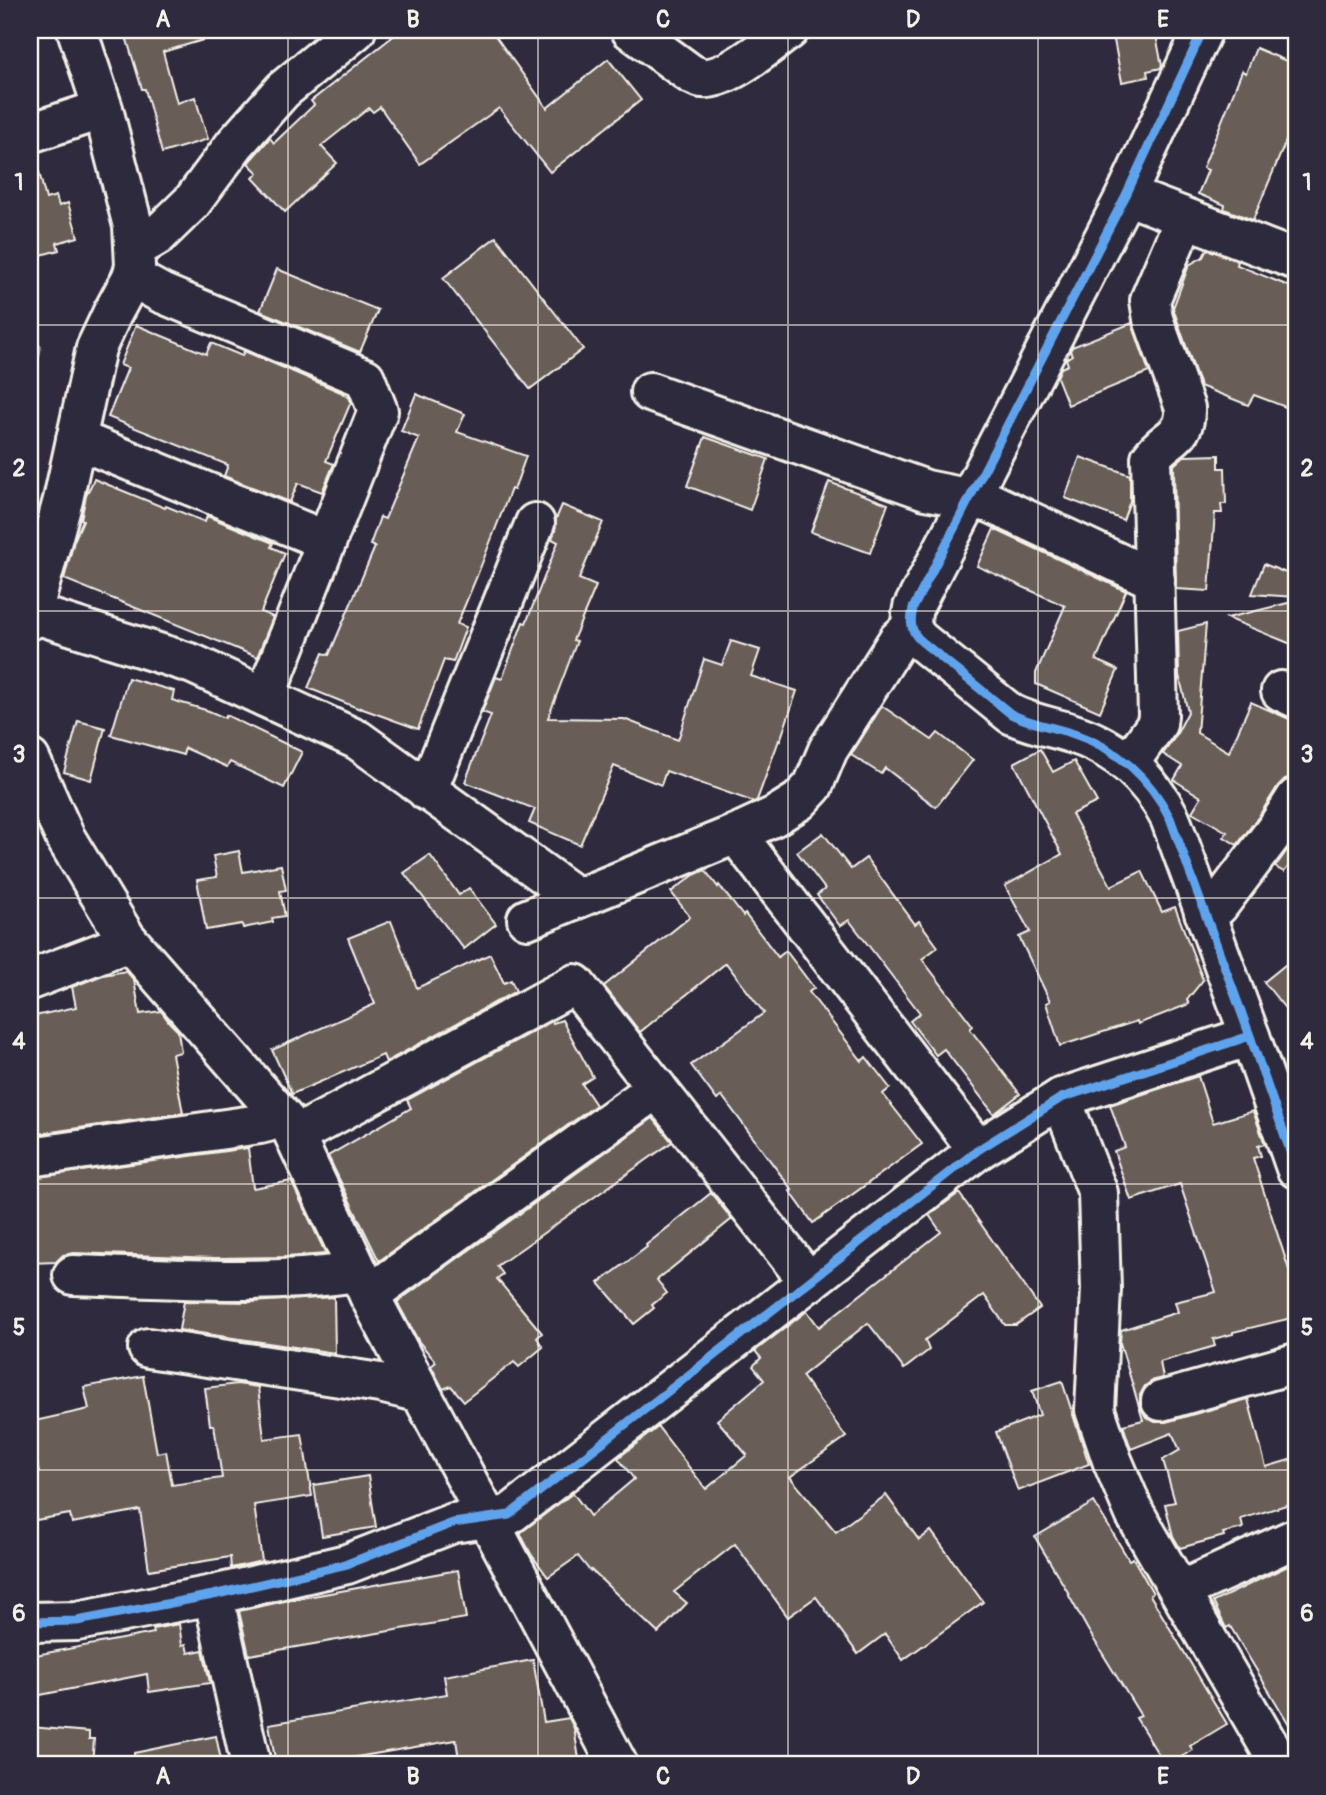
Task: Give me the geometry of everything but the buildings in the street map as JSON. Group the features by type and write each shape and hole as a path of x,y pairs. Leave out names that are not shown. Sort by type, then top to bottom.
{"street":[{"path":"77,30 103,109 133,226 133,263 161,293 365,378 379,411 265,697"},
{"path":"631,30 691,74 702,78 726,73 789,30"},
{"path":"1203,30 1126,195 912,608 911,628 916,637 1011,714 1075,734 1106,747 1129,763 1161,800 1250,1036 1296,1168"},
{"path":"351,32 283,90 235,144 192,202 133,263 96,348 63,500 31,616 193,664 358,740 577,898"},
{"path":"30,134 103,109"},
{"path":"1126,195 1296,260"},
{"path":"1129,763 1157,724 1158,715 1151,458 1180,431 1186,418 1185,408 1153,319 1150,300 1185,218"},
{"path":"650,392 926,489 991,503 1155,580"},
{"path":"76,439 327,541"},
{"path":"428,791 535,523"},
{"path":"527,919 736,834 775,816 808,793 828,750 898,640 911,628"},
{"path":"30,759 65,837 130,942 287,1125 363,1283 618,1765"},
{"path":"1204,912 1218,906 1277,828 1296,798"},
{"path":"736,834 978,1150"},
{"path":"30,981 130,942"},
{"path":"30,1157 268,1122 287,1125 575,984 809,1282"},
{"path":"30,1622 77,1621 213,1595 347,1564 453,1523 509,1516 978,1150 1061,1098 1250,1036"},
{"path":"73,1275 363,1283 657,1088"},
{"path":"1061,1098 1098,1194 1101,1289 1095,1410 1131,1505 1280,1765"},
{"path":"148,1348 380,1383 421,1392"},
{"path":"1161,1401 1296,1363"},
{"path":"1181,1591 1296,1538"},
{"path":"213,1595 251,1765"}],"water":[{"path":"30,343 41,346 30,407"}],"cycle path":[{"path":"1203,30 1126,195 913,608 911,622 921,641 1011,714 1074,734 1104,747 1131,766 1153,790 1170,818 1296,1168"},
{"path":"30,1622 77,1621 213,1595 347,1564 453,1523 509,1515 978,1150 1061,1098 1250,1036"}]}
